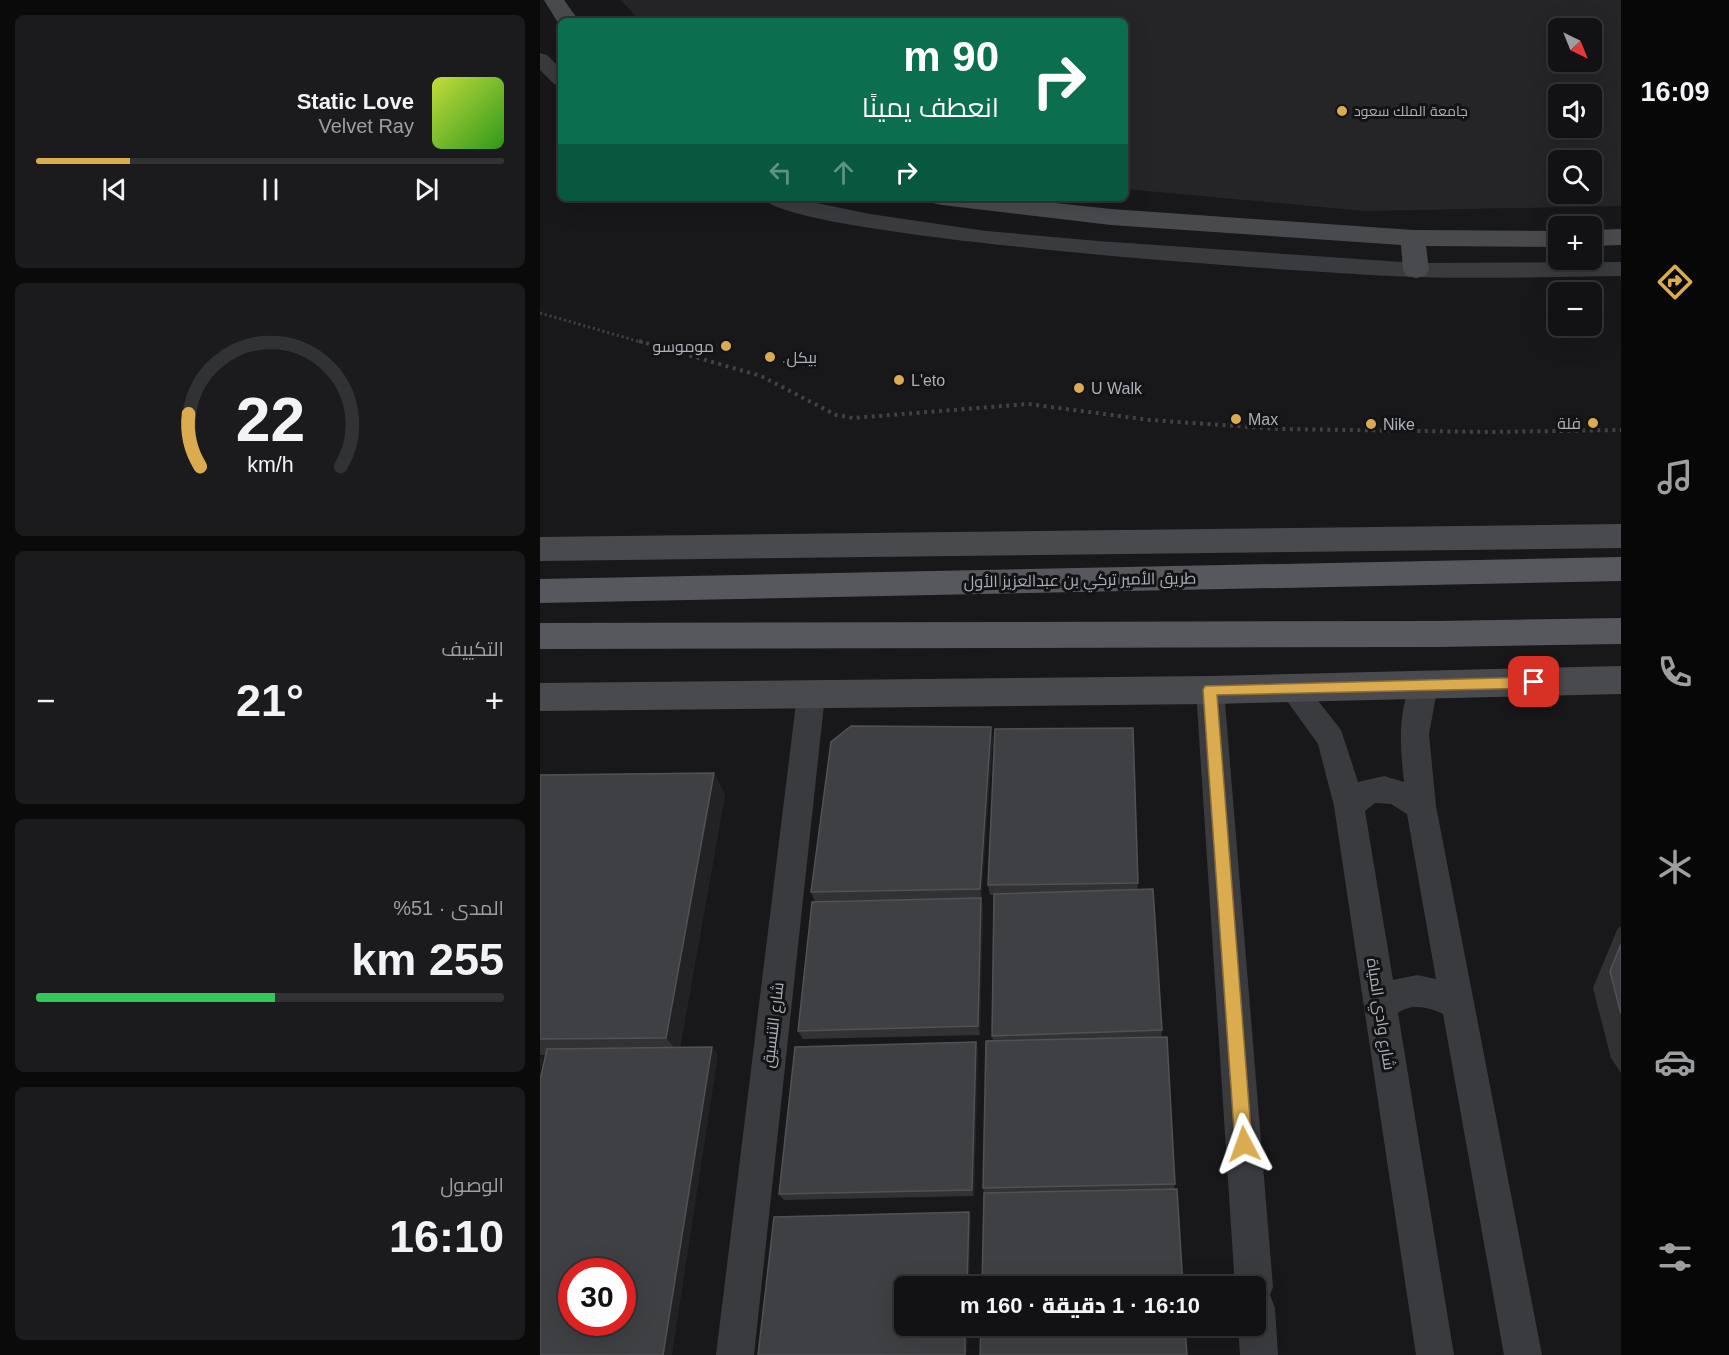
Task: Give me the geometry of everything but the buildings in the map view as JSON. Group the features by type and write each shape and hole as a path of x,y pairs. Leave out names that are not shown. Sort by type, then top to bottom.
{"main road":[{"path":"554,0 566,18"},
{"path":"969,201 1111,217 1413,238 1548,239"},
{"path":"1602,238 1621,237"},
{"path":"1413,238 1416,270"},
{"path":"540,549 1621,536"},
{"name":"طريق الأمير تركي بن عبدالعزيز الأول","path":"540,591 1621,568"},
{"path":"540,636 1438,634 1621,631"},
{"path":"540,697 1210,690 1621,680"}],"street":[{"path":"540,59 558,77"},
{"path":"781,201 870,220 986,238 1173,254 1416,270 1621,269"},
{"path":"1424,685 1414,734 1421,806 1523,1355"},
{"name":"شارع وادي المياة","path":"1292,687 1331,739 1349,806 1435,1355"},
{"path":"1210,690 1253,1276"},
{"name":"شارع التنسيق","path":"735,1355 811,695"},
{"path":"1349,806 1360,794 1384,788 1405,795 1421,806"},
{"path":"1380,1007 1392,995 1414,990 1437,993 1458,1004"},
{"path":"1258,1336 1259,1355"}],"path":[{"path":"540,314 761,376 836,415 853,418 1028,404 1150,420 1279,429 1491,432 1621,430"}],"shaded area":[{"name":"جامعة الملك سعود","path":"621,0 1621,0 1621,206 1365,211 1128,189 1128,18 637,18"}],"place":[{"name":"جامعة الملك سعود","path":"1342,111"},
{"name":"موموسو","path":"726,346"},
{"name":".بيكل","path":"770,357"},
{"name":"L'eto","path":"899,380"},
{"name":"U Walk","path":"1079,388"},
{"name":"Max","path":"1236,419"},
{"name":"فلة","path":"1593,423"},
{"name":"Nike","path":"1371,424"}],"route":[{"path":"1244,1144 1210,690 1534,682"}]}
